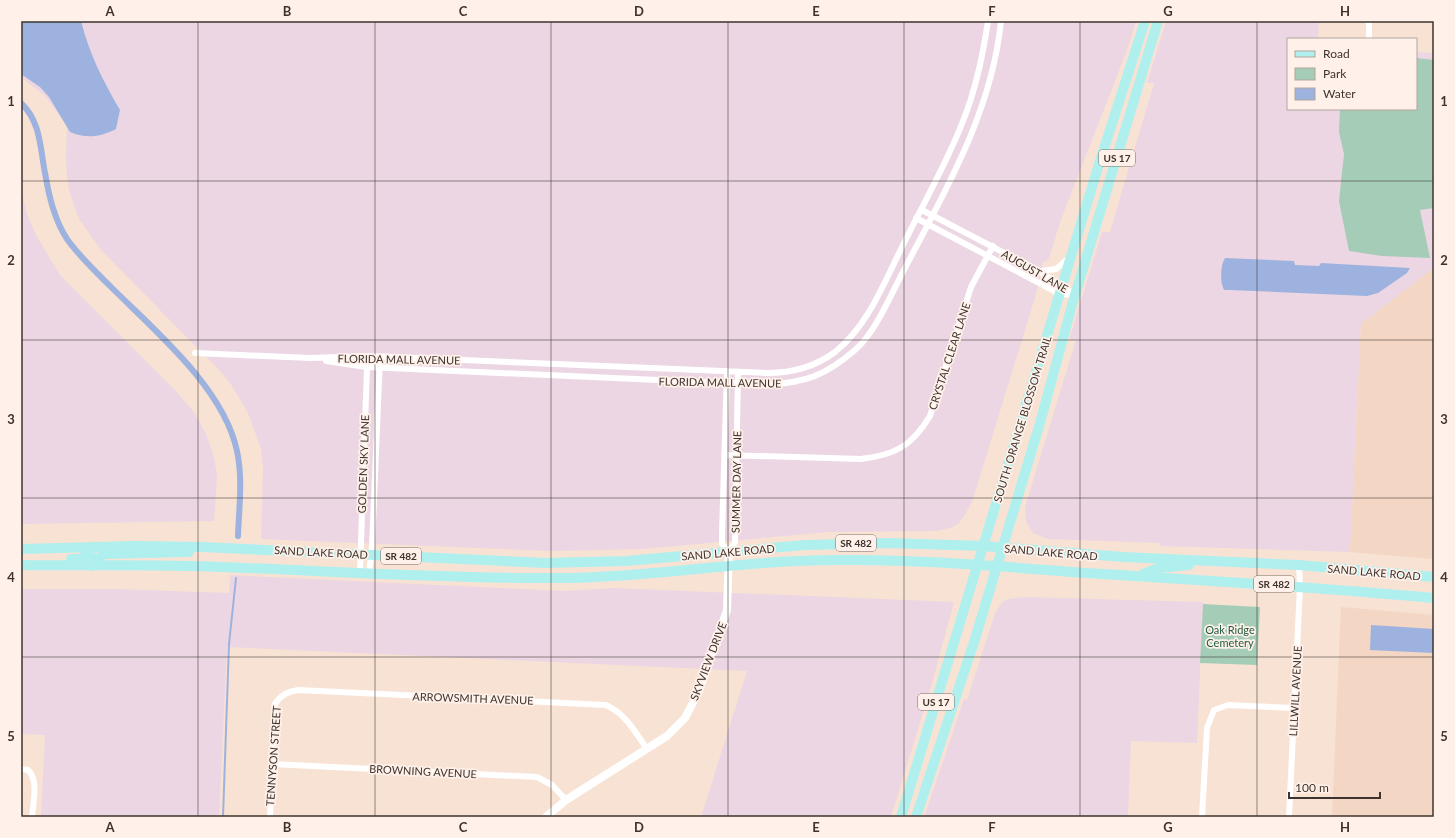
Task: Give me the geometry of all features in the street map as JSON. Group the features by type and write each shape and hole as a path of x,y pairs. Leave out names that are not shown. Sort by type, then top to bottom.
{"main road":[{"name":"SOUTH ORANGE BLOSSOM TRAIL","path":"901,817 1061,289 1145,21"},
{"name":"SOUTH ORANGE BLOSSOM TRAIL","path":"916,817 963,677 1040,423 1052,374 1158,21"},
{"name":"SAND LAKE ROAD","path":"21,549 93,547 202,547 514,563 584,563 841,543 888,543 984,546 1124,557 1299,566 1434,577"},
{"path":"21,561 82,559 89,555 93,547"},
{"path":"92,566 96,559 105,554 186,554 202,547"},
{"name":"SAND LAKE ROAD","path":"21,565 193,566 510,578 583,578 834,560 996,565 1300,586 1434,598"},
{"path":"1141,575 1159,568 1230,562"},
{"path":"583,578 584,563"}],"street":[{"name":"FLORIDA MALL AVENUE","path":"195,353 310,358 370,356 777,373 813,365 834,352 850,337 864,319 916,218 922,210 964,120 979,68 988,21"},
{"name":"FLORIDA MALL AVENUE","path":"310,358 379,368 726,384 768,385 798,382 816,376 833,367 857,349 873,326 957,169 978,119 990,83 1001,21"},
{"path":"1369,21 1369,38"},
{"name":"AUGUST LANE","path":"922,210 1037,270 1061,289"},
{"name":"AUGUST LANE","path":"916,218 986,256 1076,295"},
{"name":"CRYSTAL CLEAR LANE","path":"724,455 861,459 881,457 906,445 921,431 930,416 971,287 986,256 993,246"},
{"path":"1037,270 1056,270 1072,255"},
{"name":"GOLDEN SKY LANE","path":"364,573 360,554 367,367 370,356"},
{"name":"GOLDEN SKY LANE","path":"364,573 371,555 380,357"},
{"path":"459,371 460,360"},
{"name":"SUMMER DAY LANE","path":"727,371 722,544 729,552 735,542 738,372"},
{"name":"SKYVIEW DRIVE","path":"546,817 566,800 667,736 685,718 699,691 727,610 729,589 729,552"},
{"name":"LILLWILL AVENUE","path":"1289,817 1300,586 1299,566"},
{"name":"ARROWSMITH AVENUE","path":"280,697 287,692 298,690 606,705 616,709 625,717 646,749"},
{"name":"TENNYSON STREET","path":"270,817 275,704 280,697"},
{"path":"1202,817 1207,728 1214,710 1228,705 1294,708"},
{"name":"BROWNING AVENUE","path":"272,764 538,777 552,785 566,800"},
{"path":"21,769 28,770 32,774 34,780 32,817"}],"shaded area":[{"path":"21,21 1136,21 1129,45 1060,222 1049,259 1043,262 1037,291 973,499 960,522 953,527 937,531 829,532 642,549 552,551 261,539 263,468 261,449 248,413 232,386 221,372 101,250 79,219 70,194 67,178 67,126 45,96 21,77"},
{"path":"1166,21 1319,21 1318,38 1287,38 1287,110 1417,110 1417,52 1434,53 1434,268 1361,324 1350,552 1160,546 1160,543 1048,539 1033,533 1026,522 1025,507 1076,340 1069,340 1102,232 1110,232 1154,83 1147,83"},
{"path":"21,189 27,214 36,235 60,275 175,390 194,412 206,434 214,457 217,476 214,521 21,524"},
{"path":"1434,268 1434,559 1350,552 1361,324"},
{"path":"230,575 564,591 613,588 954,602 931,687 891,817 701,817 747,671 227,647 219,817 41,817 45,735 21,734 21,589 116,589 229,593"},
{"path":"1024,597 1203,602 1197,743 1131,741 1128,817 924,817 964,699 967,700 995,613 1003,601"},
{"path":"1341,607 1434,615 1434,817 1332,817"}],"green space":[{"path":"1417,58 1434,60 1434,208 1420,210 1430,258 1382,256 1349,251 1339,201 1344,154 1339,132 1340,110 1417,110"},
{"name":"Oak Ridge Cemetery","path":"1203,604 1260,607 1257,665 1200,663"}],"water":[{"path":"21,21 81,21 97,67 120,110 116,129 104,134 93,136 82,136 70,132 49,97 40,87 21,74"},
{"path":"1225,258 1294,261 1295,265 1319,266 1321,263 1410,268 1407,273 1378,293 1367,296 1224,290 1221,274 1223,261"},
{"path":"1371,625 1434,629 1434,653 1370,650"}],"waterway":[{"path":"21,103 28,110 36,127 39,136 50,199 55,215 67,239 87,263 185,361 203,383 218,405 230,428 237,451 240,472 238,536"},
{"path":"223,817 229,644 236,578"}]}
